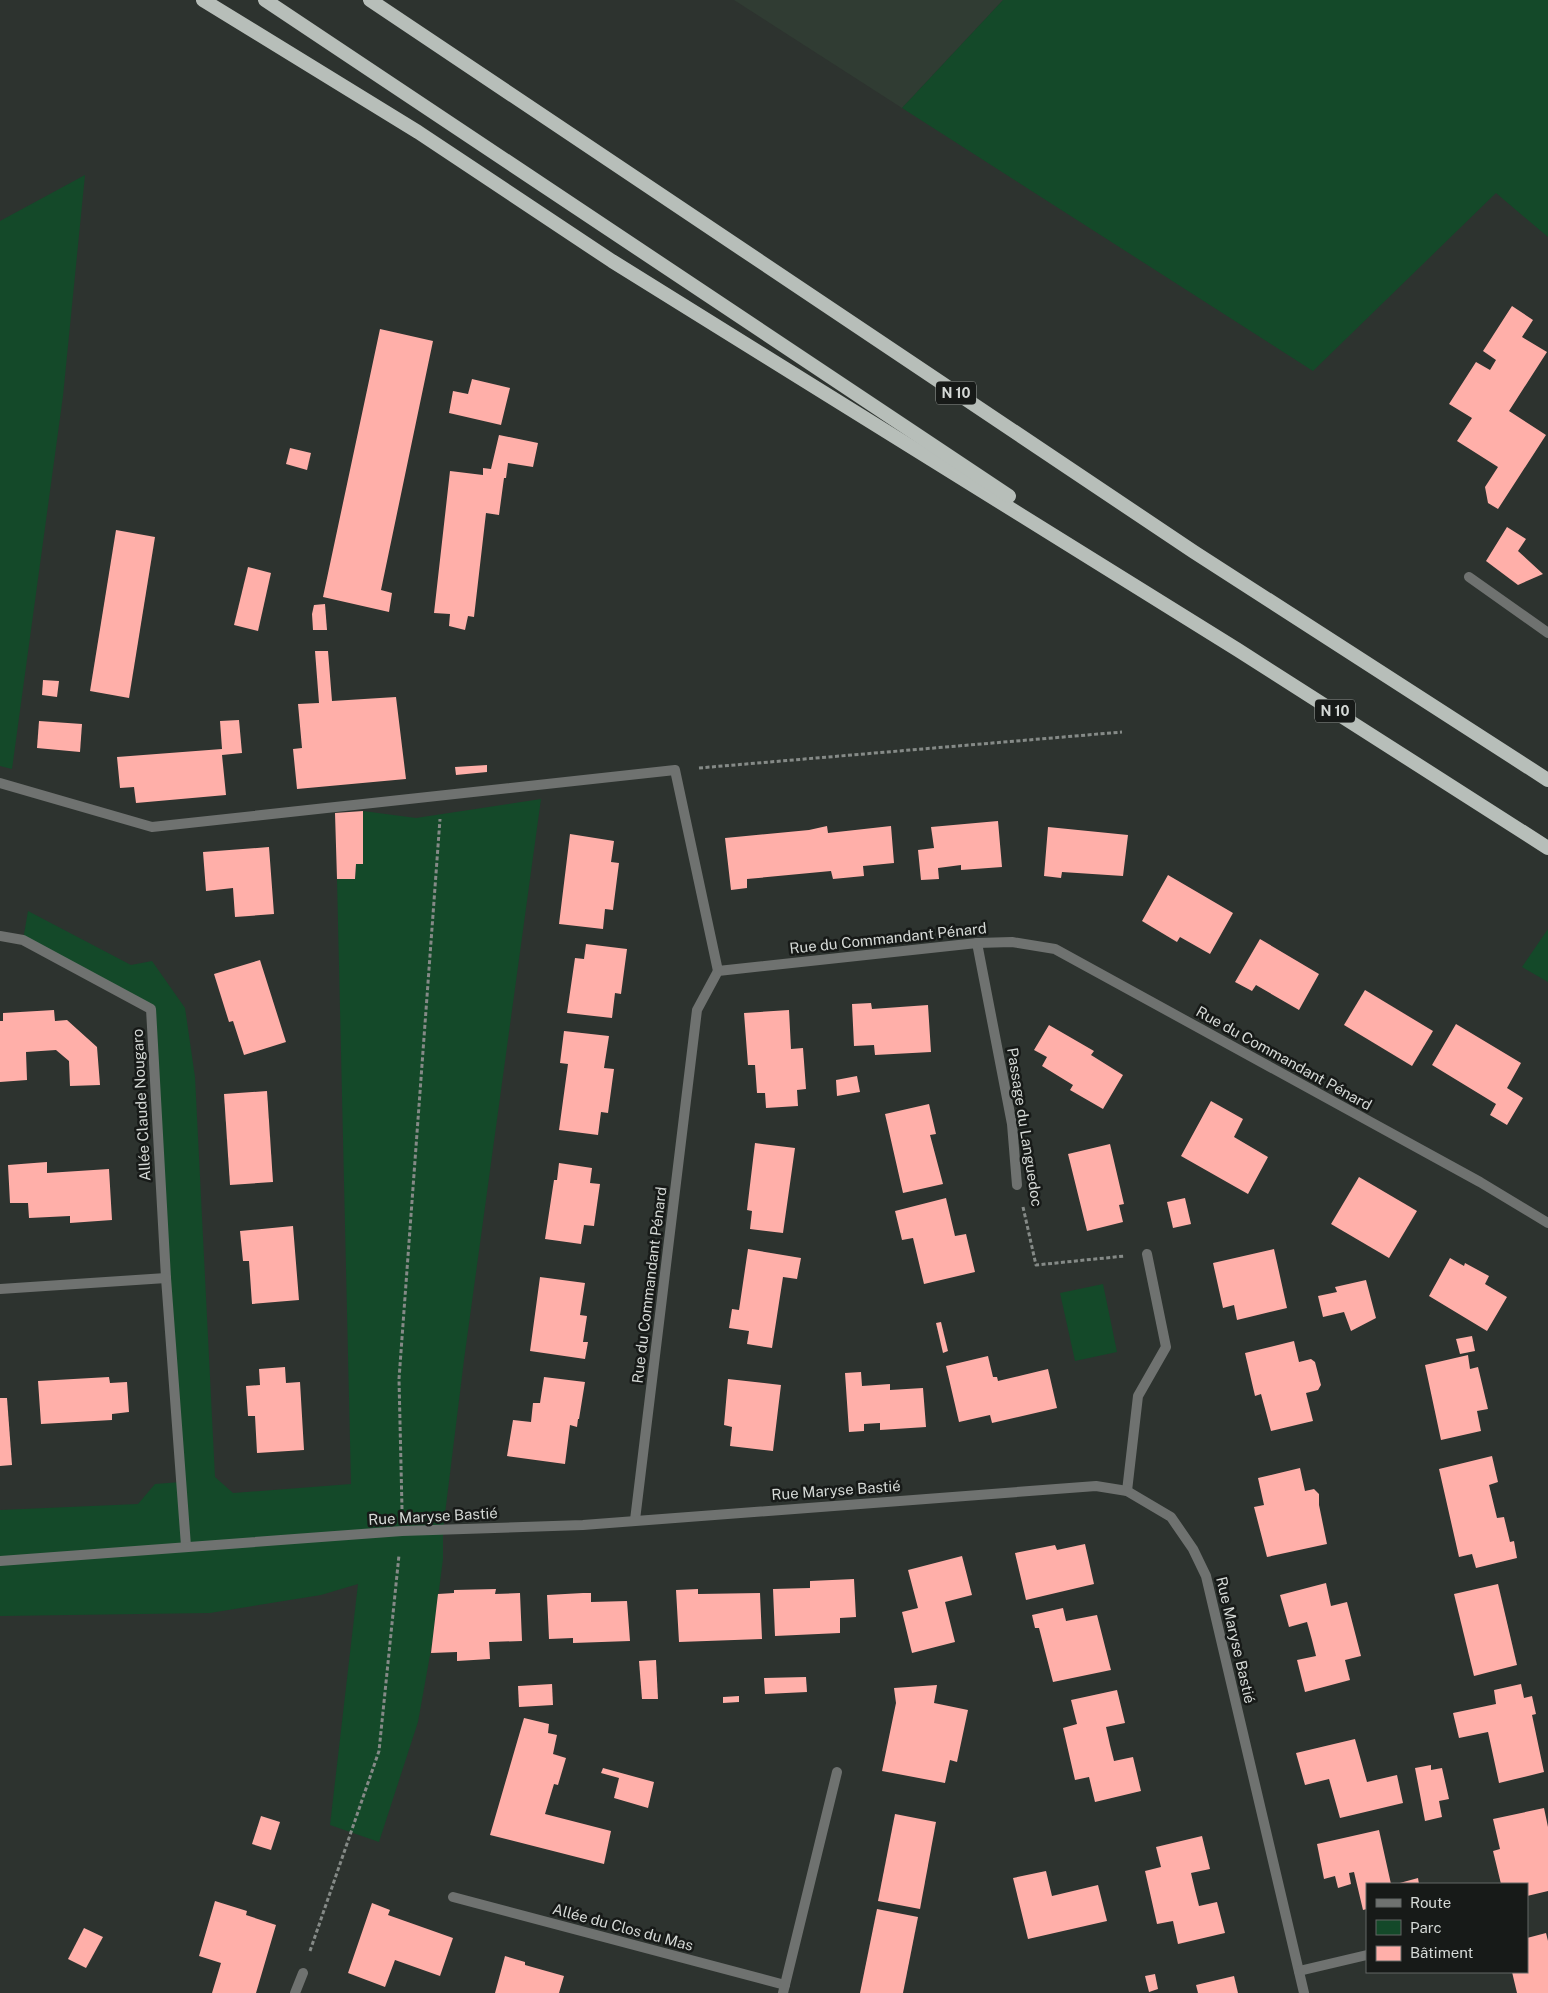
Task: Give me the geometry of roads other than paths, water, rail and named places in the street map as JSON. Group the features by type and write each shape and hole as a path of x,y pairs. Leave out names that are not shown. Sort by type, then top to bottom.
{"highway":[{"path":"203,0 418,132 612,261 1238,650"},
{"name":"N 10","path":"265,0 1238,650 1548,848"},
{"name":"N 10","path":"370,0 1194,552 1548,780"}],"street":[{"path":"1469,577 1548,633"},
{"path":"0,783 152,827 674,770 718,971"},
{"name":"Allée Claude Nougaro","path":"0,936 23,940 151,1009 166,1278 186,1546"},
{"name":"Rue du Commandant Pénard","path":"635,1520 697,1010 718,971 977,943 1012,942 1054,949 1480,1182 1548,1223"},
{"name":"Passage du Languedoc","path":"977,943 1012,1124 1017,1185"},
{"path":"1127,1491 1138,1396 1166,1347 1147,1254"},
{"path":"0,1289 166,1278"},
{"name":"Rue Maryse Bastié","path":"0,1561 402,1531 583,1525 1096,1486 1127,1491 1171,1517 1193,1549 1206,1576 1304,1993"},
{"name":"Allée du Clos du Mas","path":"453,1897 784,1989 837,1772"},
{"path":"1299,1971 1366,1955"},
{"path":"295,1993 302,1973"}]}
